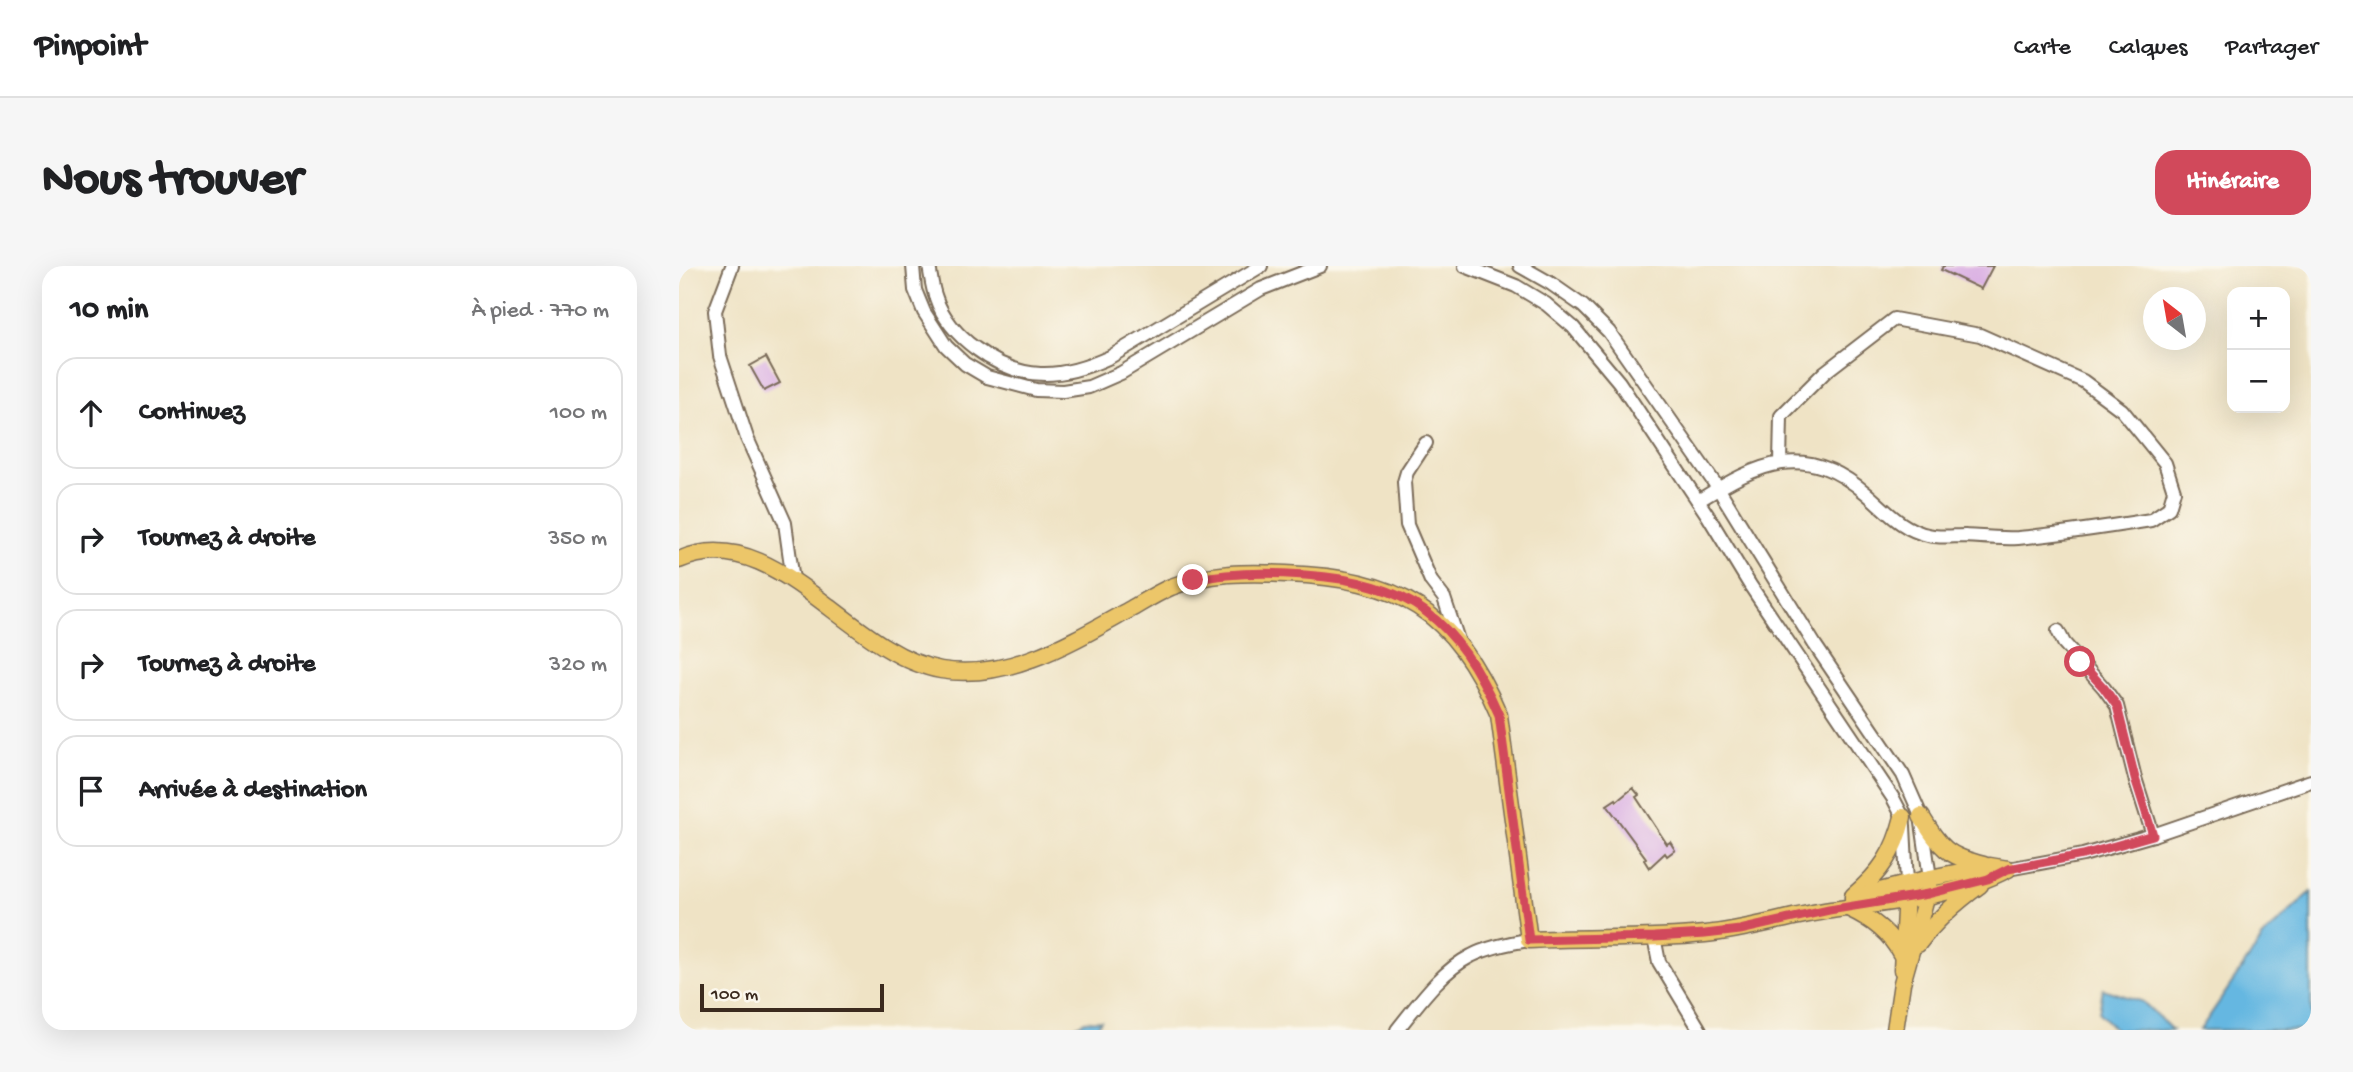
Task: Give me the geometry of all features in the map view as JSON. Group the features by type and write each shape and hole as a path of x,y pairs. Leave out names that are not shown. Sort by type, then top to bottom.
{"main road":[{"path":"679,560 706,552 729,553 756,559 793,580 851,626 891,652 918,665 943,670 989,670 1046,654 1075,641 1169,588 1220,574 1328,576 1372,584 1412,601 1459,643 1488,689 1499,715 1529,940 1654,937 1740,930 1906,891 1930,878 2008,869"},
{"path":"1921,816 1945,850 1989,873"},
{"path":"1848,904 1880,871 1893,847 1903,817"},
{"path":"1906,891 1928,894 1989,873"},
{"path":"1907,952 1953,904 1989,873"},
{"path":"1907,952 1928,894 1930,878"},
{"path":"1895,1030 1907,952 1906,891"},
{"path":"1848,904 1887,933 1907,952"}],"street":[{"path":"732,266 715,311 720,356 747,438 785,523 793,580"},
{"path":"913,266 915,289 924,312 946,346 965,365 987,377 1036,390 1063,391 1089,387 1121,373 1261,289 1320,266"},
{"path":"929,266 936,300 959,336 991,360 1011,369 1046,374 1086,368 1110,356 1261,266"},
{"path":"1465,266 1515,286 1546,304 1573,327 1619,382 1750,585 1893,798 1903,817 1906,891"},
{"path":"1520,266 1583,306 1609,332 1718,488 1815,645 1903,775 1921,816 1930,878"},
{"path":"1698,501 1718,488 1766,466 1780,463 1790,460 1805,462 1844,476 1903,526 1928,535 2016,538 2151,520 2169,508 2174,491 2165,463 2122,410 2083,381 1980,335 1894,319 1825,372 1781,416 1780,463"},
{"path":"1426,443 1407,472 1404,482 1407,525 1431,580 1444,598 1459,643"},
{"path":"2058,631 2064,643 2117,706 2153,835"},
{"path":"2008,869 2083,855 2153,835 2311,780"},
{"path":"1654,937 1660,962 1700,1030"},
{"path":"1397,1030 1441,979 1469,957 1506,944 1529,940"}],"water":[{"path":"2311,892 2311,1030 2200,1030 2264,936"},
{"path":"2103,989 2143,1002 2172,1030 2116,1030 2099,1013"},
{"path":"1101,1020 1096,1030 1067,1030 1085,1021"}],"building":[{"path":"1943,266 1993,266 1981,289 1941,270"},
{"path":"766,357 780,383 764,391 750,366"},
{"path":"1633,788 1639,795 1636,797 1667,844 1670,842 1675,850 1667,856 1665,853 1649,868 1644,860 1646,858 1607,805 1616,799 1617,801"}],"route":[{"path":"1193,580 1220,574 1255,573 1339,577 1372,584 1412,601 1459,643 1488,689 1499,715 1529,940 1654,937 1740,930 1829,910 1928,894 1988,879 2008,869 2083,855 2153,835 2117,706 2080,662"}]}
